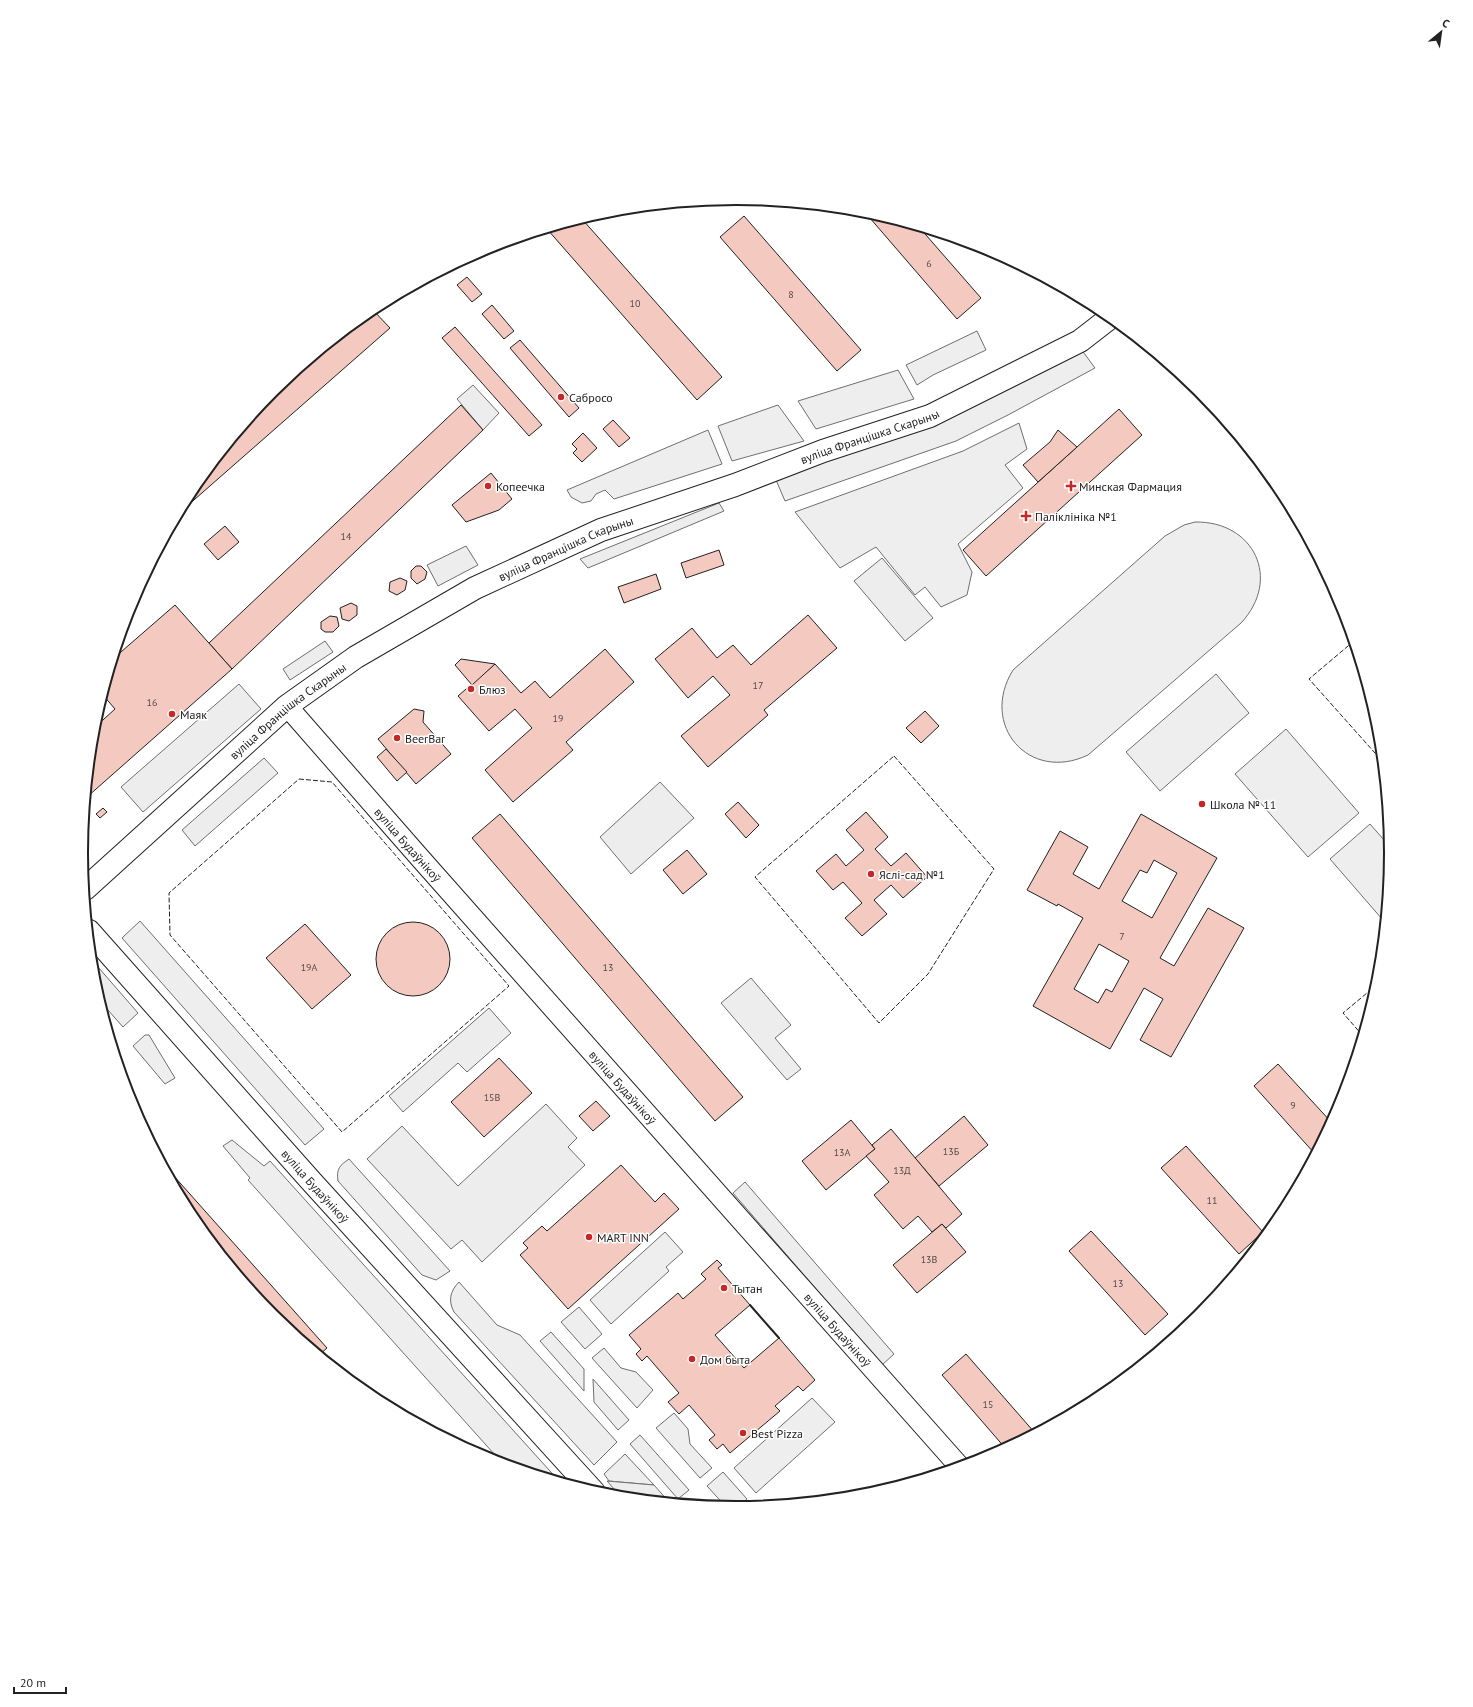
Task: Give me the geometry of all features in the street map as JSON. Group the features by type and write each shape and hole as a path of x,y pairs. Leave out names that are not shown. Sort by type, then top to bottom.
{"main road":[{"name":"вуліца Францішка Скарыны","path":"89,885 287,706 356,658 475,588 601,530 735,485 823,452 930,416 1080,341 1107,321"},
{"name":"вуліца Будаўнікоў","path":"94,936 311,1181 587,1484"}],"street":[{"name":"вуліца Будаўнікоў","path":"287,706 409,846 957,1464"}],"shaded area":[{"path":"977,331 986,350 933,375 917,385 906,365"},
{"path":"1081,349 1095,368 1008,415 956,441 785,501 776,480"},
{"path":"898,370 914,399 816,429 798,401"},
{"path":"473,385 499,413 483,430 457,399"},
{"path":"778,405 804,441 732,461 718,426"},
{"path":"1019,423 1027,449 1005,465 1023,488 958,544 972,572 967,595 941,607 925,587 915,595 876,547 840,568 795,512 963,451"},
{"path":"708,430 722,464 614,499 605,490 596,494 591,501 582,503 571,497 567,490"},
{"path":"719,503 724,511 588,568 580,559"},
{"path":"1195,522 1216,524 1233,531 1246,542 1256,556 1260,571 1259,589 1253,606 1241,623 1088,755 1066,762 1047,761 1029,755 1016,744 1006,728 1002,710 1004,691 1013,670 1165,536 1184,525"},
{"path":"466,546 478,565 438,586 427,565"},
{"path":"882,558 933,618 905,641 854,581"},
{"path":"325,641 333,652 290,680 283,669"},
{"path":"1216,674 1249,713 1160,791 1126,752"},
{"path":"239,684 261,709 143,812 121,787"},
{"path":"1286,729 1359,813 1308,857 1235,774"},
{"path":"264,758 278,773 195,846 182,830"},
{"path":"660,782 694,818 631,874 600,837"},
{"path":"1370,824 1385,841 1384,896 1381,918 1330,859"},
{"path":"140,921 324,1129 305,1145 122,938"},
{"path":"98,967 138,1013 123,1027 107,1009"},
{"path":"751,978 791,1025 775,1038 801,1069 787,1080 721,1003"},
{"path":"489,1008 511,1033 467,1072 458,1063 403,1112 389,1096"},
{"path":"145,1035 149,1035 175,1078 165,1084 133,1046"},
{"path":"546,1104 577,1138 568,1147 585,1165 482,1262 462,1240 451,1249 367,1159 402,1126 458,1186"},
{"path":"232,1140 264,1166 270,1161 554,1476 496,1456 248,1180 250,1178 223,1146"},
{"path":"349,1159 450,1271 436,1280 422,1275 338,1181 339,1168"},
{"path":"745,1182 894,1354 882,1365 733,1193"},
{"path":"665,1232 683,1252 666,1267 669,1271 611,1324 590,1300"},
{"path":"459,1282 497,1325 520,1335 617,1442 594,1465 454,1312 451,1304 451,1296"},
{"path":"579,1307 602,1334 585,1349 561,1322"},
{"path":"551,1332 584,1369 584,1391 540,1341"},
{"path":"604,1348 621,1368 636,1372 653,1390 637,1408 592,1358"},
{"path":"593,1379 629,1420 618,1430 594,1402"},
{"path":"812,1398 835,1422 756,1493 734,1468"},
{"path":"674,1413 688,1429 690,1444 712,1468 700,1478 656,1428"},
{"path":"640,1435 689,1490 678,1499 630,1444"},
{"path":"625,1454 654,1485 609,1481 604,1474"},
{"path":"723,1472 747,1499 744,1502 721,1502 707,1486"},
{"path":"607,1481 654,1485 665,1498 652,1496 616,1491"}],"building":[{"path":"744,216 861,350 837,371 720,237"},
{"path":"871,219 924,233 981,298 957,319"},
{"path":"586,223 722,377 697,400 550,233"},
{"path":"467,277 482,294 472,302 457,285"},
{"path":"492,305 514,331 504,339 482,314"},
{"path":"376,314 390,328 191,502 222,459 249,426 278,395 309,366"},
{"path":"455,327 542,425 529,436 442,338"},
{"path":"520,340 579,408 569,417 510,348"},
{"path":"461,405 483,430 232,669 209,643"},
{"name":"Паліклініка №1","path":"1119,409 1142,435 986,576 963,550"},
{"path":"613,420 630,438 619,447 603,429"},
{"path":"1058,430 1077,447 1038,482 1023,465 1050,442"},
{"path":"583,433 597,448 582,462 573,453 577,449 572,444"},
{"name":"Копеечка","path":"491,473 512,499 499,510 466,522 452,505"},
{"path":"225,526 239,542 218,560 204,544"},
{"path":"719,550 724,565 686,578 681,563"},
{"path":"416,566 421,566 427,572 425,579 417,584 411,578 411,571"},
{"path":"656,574 661,589 624,603 618,587"},
{"path":"400,578 407,581 405,590 397,595 389,591 390,582"},
{"path":"351,603 357,606 357,615 349,621 342,619 340,608"},
{"path":"175,605 232,669 91,793 101,721 115,709 107,699 120,653"},
{"path":"808,615 837,648 764,710 768,715 708,767 681,736 730,695 713,676 688,698 655,659 692,628 717,658 733,645 751,665"},
{"path":"330,616 337,617 339,626 333,632 325,632 321,629 321,622"},
{"path":"605,649 634,682 566,742 573,750 513,802 485,770 532,728 515,709 489,731 458,696 495,664 521,693 535,681 550,698"},
{"path":"461,659 495,664 472,685 455,665"},
{"path":"414,709 424,711 423,722 451,754 416,784 378,739"},
{"path":"925,711 939,726 921,743 906,728"},
{"path":"386,749 407,772 397,781 377,757"},
{"path":"738,802 759,825 746,838 725,814"},
{"path":"103,808 107,812 100,818 96,814"},
{"name":"Яслі-сад №1","path":"866,812 888,837 875,849 891,866 906,853 927,877 903,898 891,885 874,900 887,914 862,936 845,918 862,903 843,882 833,890 816,871 836,854 846,866 864,850 846,830"},
{"path":"500,814 743,1097 715,1121 472,838"},
{"path":"1141,814 1217,858 1160,958 1174,966 1208,908 1244,928 1171,1057 1140,1040 1163,999 1144,988 1110,1049 1033,1006 1083,918 1058,904 1057,906 1027,890 1060,831 1088,847 1073,874 1099,889","holes":["1154,860 1177,873 1152,918 1122,901 1140,870 1147,873","1099,944 1129,961 1112,992 1106,989 1098,1003 1074,989"]},
{"path":"687,850 707,874 683,894 663,870"},
{"path":"413,922 427,925 439,933 447,945 450,959 447,973 439,985 427,993 413,996 399,993 387,985 379,973 376,959 379,945 387,933 399,925"},
{"path":"305,924 351,975 312,1009 266,958"},
{"path":"499,1058 532,1093 484,1137 451,1102"},
{"path":"1278,1064 1328,1119 1312,1151 1254,1086"},
{"path":"596,1101 610,1116 593,1131 579,1116"},
{"path":"964,1116 988,1145 939,1186 915,1158"},
{"path":"851,1120 875,1149 826,1190 802,1161"},
{"path":"891,1129 962,1214 946,1228 942,1224 932,1232 918,1216 903,1229 874,1195 889,1182 866,1156 875,1149 872,1145"},
{"path":"1186,1146 1263,1232 1239,1254 1161,1168"},
{"name":"MART INN","path":"621,1165 655,1202 664,1193 679,1209 568,1309 520,1255 528,1248 523,1243 542,1226 547,1231"},
{"path":"174,1176 327,1348 322,1352 309,1341 278,1312 249,1281 197,1214"},
{"path":"942,1224 966,1252 917,1293 893,1265"},
{"path":"1091,1231 1168,1314 1145,1335 1069,1251"},
{"name":"Дом быта","path":"717,1260 722,1265 718,1268 750,1305 715,1335 744,1368 779,1338 815,1380 803,1391 798,1386 775,1406 780,1411 730,1453 723,1444 717,1449 709,1440 715,1435 689,1405 679,1414 668,1402 679,1393 647,1356 642,1361 636,1354 641,1349 629,1335 678,1293 683,1299 706,1279 701,1274"},
{"path":"966,1354 1032,1430 1002,1445 942,1375"}],"fence":[{"path":"1351,644 1309,679 1377,755"},
{"path":"894,756 994,869 928,974 879,1023 755,877 894,756"},
{"path":"299,779 332,782 509,986 342,1132 170,935 169,893 299,779"},
{"path":"1360,1032 1343,1013 1371,990"}],"wall":[{"path":"750,1305 779,1338"}],"place":[{"name":"Сабросо","path":"561,397"},
{"name":"Копеечка","path":"488,486"},
{"name":"Минская Фармация","path":"1071,486"},
{"name":"Паліклініка №1","path":"1026,516"},
{"name":"Блюз","path":"471,689"},
{"name":"Маяк","path":"172,714"},
{"name":"BeerBar","path":"397,738"},
{"name":"Школа № 11","path":"1202,804"},
{"name":"Яслі-сад №1","path":"871,874"},
{"name":"MART INN","path":"589,1237"},
{"name":"Тытан","path":"724,1288"},
{"name":"Дом быта","path":"692,1359"},
{"name":"Best Pizza","path":"743,1433"}]}
